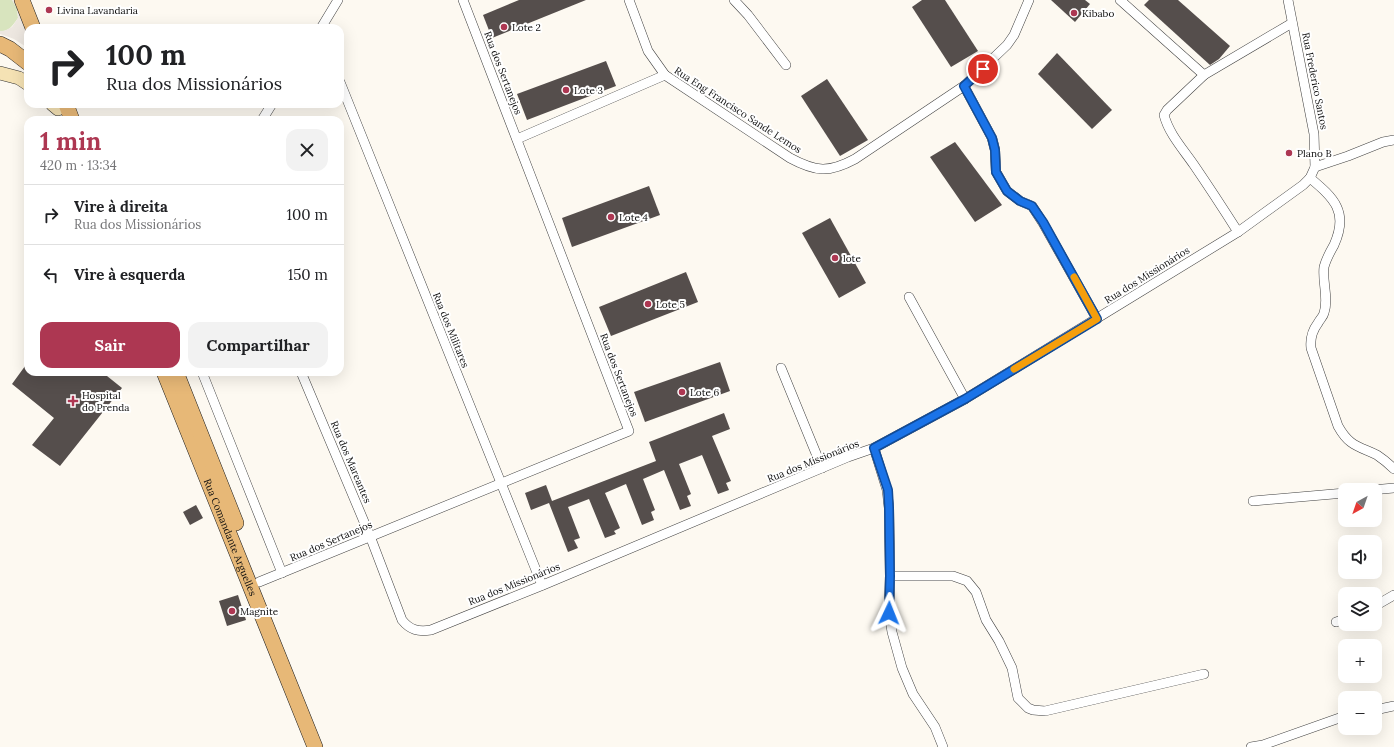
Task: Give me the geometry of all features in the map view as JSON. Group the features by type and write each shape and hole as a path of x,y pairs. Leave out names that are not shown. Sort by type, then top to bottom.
{"main road":[{"path":"22,0 31,24"},
{"path":"0,44 15,52 24,60"},
{"path":"0,73 19,78 24,81"},
{"path":"59,108 68,116"},
{"name":"Rua Comandante Arguelles","path":"166,376 314,747"},
{"name":"Rua Comandante Arguelles","path":"178,376 325,747"}],"street":[{"path":"28,0 32,24"},
{"path":"323,24 338,0"},
{"name":"Rua dos Sertanejos","path":"259,582 629,430 463,0"},
{"name":"Rua Eng Francisco Sande Lemos","path":"629,0 648,50 665,75 790,158 803,165 817,169 827,169 841,166 855,159 964,86 1007,45 1014,35 1029,0"},
{"path":"734,0 748,15 786,65"},
{"path":"1120,0 1204,75"},
{"name":"Rua Frederico Santos","path":"1288,0 1314,134 1315,167"},
{"path":"1238,232 1168,128 1164,115 1167,110 1204,75 1292,22"},
{"path":"517,139 665,75"},
{"path":"964,86 992,138 995,150 996,172 1007,191 1020,201 1032,206 1043,222 1097,319"},
{"name":"Rua dos Militares","path":"344,92 542,585"},
{"path":"1315,167 1383,142 1394,140"},
{"name":"Rua dos Missionários","path":"431,630 822,468 874,448 965,399 1238,232 1295,191 1310,178 1315,167"},
{"path":"1310,178 1334,200 1340,217 1340,226 1324,267 1326,300 1324,315 1314,327 1310,341 1311,348 1342,434 1353,444 1378,456 1394,469"},
{"path":"909,297 965,399"},
{"path":"781,368 822,468"},
{"path":"204,376 282,573"},
{"name":"Rua dos Mareantes","path":"303,376 370,536 402,620 410,628 422,631 431,630"},
{"path":"874,448 888,490 890,576 889,613 892,632 902,668 913,694 935,727 943,747"},
{"path":"1382,489 1394,488"},
{"path":"1253,501 1338,493"},
{"path":"890,576 953,576 967,581 976,592 986,620 999,641 1012,668 1018,698 1033,710 1044,711 1204,674"},
{"path":"1382,602 1394,595"},
{"path":"1382,709 1394,706"},
{"path":"1251,747 1263,745 1338,718"}],"green space":[{"path":"0,0 12,0 17,8 18,18 10,28 3,31 0,31"}],"shaded area":[{"path":"12,0 16,0 26,24 24,24 24,45 14,39 0,34 0,31 4,31 12,27 18,18 17,8"}],"building":[{"name":"Lote 2","path":"519,0 586,0 492,38 483,15"},
{"path":"922,0 945,0 978,51 951,67 912,7"},
{"name":"Kibabo","path":"1051,0 1085,0 1090,4 1075,22"},
{"path":"1149,0 1178,0 1230,46 1219,59 1210,65 1144,5"},
{"path":"1057,53 1112,110 1092,129 1038,74"},
{"name":"Lote 3","path":"606,61 616,86 527,120 517,94"},
{"path":"827,79 868,140 840,156 801,96"},
{"path":"955,142 1002,205 975,222 930,157"},
{"name":"Lote 4","path":"649,186 660,215 572,247 562,218"},
{"name":"lote","path":"830,218 866,283 839,298 802,233"},
{"name":"Lote 5","path":"686,272 698,302 611,336 599,307"},
{"name":"Lote 6","path":"720,362 730,391 645,422 634,392"},
{"path":"24,368 24,376 107,376 122,388 60,466 32,445 54,418 12,384"},
{"path":"724,413 730,429 712,436 731,481 726,483 729,490 718,494 702,455 679,464 691,494 687,496 691,506 680,510 664,470 643,479 655,510 651,512 654,520 642,525 626,484 605,493 620,528 614,531 616,534 605,538 589,499 568,507 580,538 574,540 578,548 568,552 549,503 531,510 525,493 546,485 552,501 656,461 649,442"},
{"path":"196,505 203,518 190,525 183,512"},
{"name":"Magnite","path":"238,595 246,620 227,626 219,601"}],"slow traffic":[{"path":"1014,369 1097,319 1074,277"}],"place":[{"name":"Livina Lavandaria","path":"49,10"},
{"name":"Kibabo","path":"1074,13"},
{"name":"Lote 2","path":"504,27"},
{"name":"Lote 3","path":"566,90"},
{"name":"Plano B","path":"1289,153"},
{"name":"Lote 4","path":"611,217"},
{"name":"lote","path":"835,258"},
{"name":"Lote 5","path":"648,304"},
{"name":"Lote 6","path":"682,392"},
{"name":"Hospital do Prenda","path":"73,401"},
{"name":"Magnite","path":"232,611"}],"route":[{"path":"889,613 890,576 888,490 874,448 965,399 1097,319 1043,222 1032,206 1020,201 1007,191 996,172 995,150 992,138 964,86 983,69"}]}
